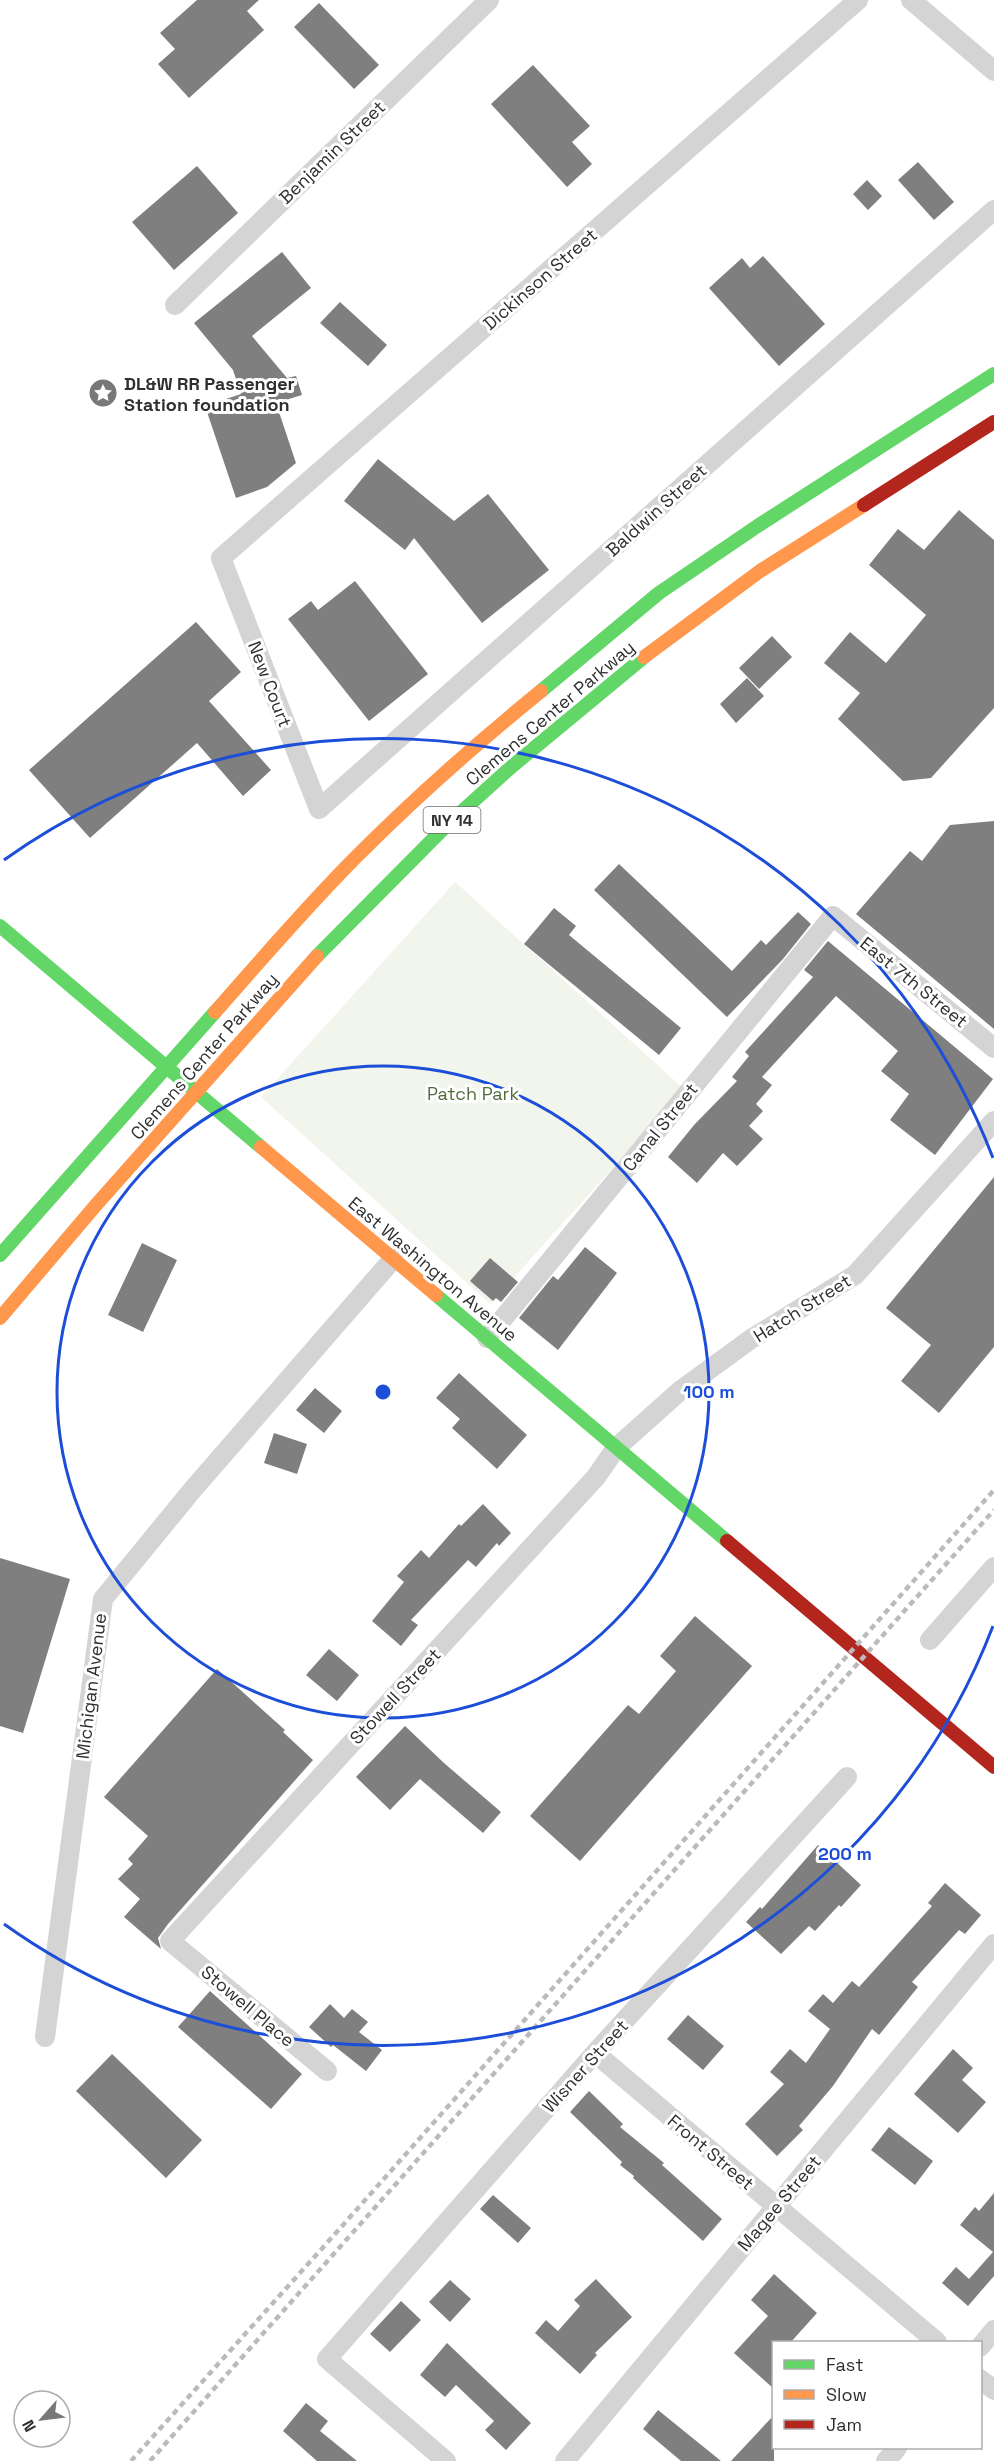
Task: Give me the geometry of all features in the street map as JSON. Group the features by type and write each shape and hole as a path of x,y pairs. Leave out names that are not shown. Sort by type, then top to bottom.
{"main road":[{"name":"Clemens Center Parkway","path":"0,1256 300,916 349,864 471,748 659,593 789,505 994,374"},
{"name":"Clemens Center Parkway","path":"0,1318 338,933 448,824 630,667 760,571 994,422"},
{"name":"East Washington Avenue","path":"0,926 994,1767"}],"street":[{"name":"Benjamin Street","path":"175,305 489,0"},
{"name":"Dickinson Street","path":"221,558 858,0"},
{"path":"911,0 994,71"},
{"name":"Baldwin Street","path":"319,809 994,210"},
{"name":"New Court","path":"221,558 319,809"},
{"name":"East 7th Street","path":"833,916 994,1048"},
{"name":"Canal Street","path":"487,1338 833,916"},
{"name":"Hatch Street","path":"616,1448 690,1383 752,1339 855,1275 994,1121"},
{"name":"Michigan Avenue","path":"45,2037 103,1599 202,1479 393,1259"},
{"name":"Stowell Street","path":"170,1941 596,1477 616,1448"},
{"path":"930,1640 994,1567"},
{"name":"Wisner Street","path":"446,2461 327,2359 595,2053 847,1777"},
{"name":"Stowell Place","path":"170,1941 327,2071"},
{"name":"Magee Street","path":"565,2461 994,1944"},
{"name":"Front Street","path":"595,2053 935,2341"},
{"path":"982,2346 994,2330"},
{"path":"982,2380 994,2390"},
{"path":"886,2461 896,2449"}],"green space":[{"name":"Patch Park","path":"455,882 684,1089 490,1304 261,1097"}],"building":[{"path":"197,0 259,0 247,11 264,30 189,98 158,64 175,49 160,33"},
{"path":"319,3 379,65 354,89 294,27"},
{"path":"533,65 590,126 572,142 592,164 567,187 491,104"},
{"path":"918,162 954,202 934,220 898,180"},
{"path":"197,166 238,213 174,270 132,222"},
{"path":"867,180 882,196 868,210 853,194"},
{"path":"282,252 311,288 252,336 287,378 296,376 302,395 276,403 296,463 267,487 236,498 205,406 241,394 233,370 194,323"},
{"path":"763,256 825,324 779,366 709,288 742,258 750,268"},
{"path":"340,302 387,345 368,366 320,323"},
{"path":"378,459 454,521 488,494 549,570 482,623 414,538 405,550 344,501"},
{"path":"959,510 994,540 994,708 931,778 903,781 838,719 860,693 824,663 850,632 886,663 926,615 869,565 898,529 924,550"},
{"path":"355,581 428,674 369,721 288,619 311,601 318,610"},
{"path":"196,622 241,672 209,701 271,770 243,796 197,743 90,838 29,770"},
{"path":"772,636 792,657 759,689 739,668"},
{"path":"747,678 764,696 736,723 720,704"},
{"path":"994,821 994,1029 856,914 910,851 922,861 950,825"},
{"path":"619,864 732,971 761,940 766,945 798,912 811,924 783,959 727,1017 594,890"},
{"path":"554,908 576,926 569,935 681,1028 659,1055 524,944"},
{"path":"828,941 993,1079 935,1155 890,1120 909,1094 881,1071 898,1051 836,996 762,1077 772,1085 756,1104 763,1111 749,1126 763,1139 737,1166 723,1153 697,1183 668,1157 694,1125 737,1081 732,1077 749,1056 745,1052 813,977 804,970"},
{"path":"994,1177 994,1347 939,1413 901,1381 931,1345 886,1308"},
{"path":"142,1243 177,1260 143,1332 108,1315"},
{"path":"585,1247 617,1273 558,1350 519,1318 553,1276 558,1280"},
{"path":"490,1258 518,1282 501,1302 496,1298 493,1301 470,1281"},
{"path":"459,1373 527,1435 497,1469 452,1428 460,1419 436,1398"},
{"path":"315,1388 342,1411 324,1433 296,1410"},
{"path":"274,1433 307,1444 297,1474 264,1463"},
{"path":"483,1504 511,1533 499,1546 497,1543 476,1567 468,1560 411,1620 418,1625 401,1646 372,1621 404,1582 397,1576 421,1550 429,1558 459,1524 461,1526"},
{"path":"0,1558 70,1579 23,1733 0,1726"},
{"path":"695,1616 752,1666 580,1861 530,1816 628,1705 639,1714 676,1671 660,1656"},
{"path":"329,1649 359,1675 337,1701 306,1675"},
{"path":"217,1669 285,1730 283,1732 313,1760 168,1924 158,1938 161,1949 124,1917 140,1899 118,1879 133,1864 128,1859 148,1836 104,1797"},
{"path":"405,1726 501,1812 483,1833 420,1779 390,1810 356,1777"},
{"path":"818,1845 861,1885 815,1931 809,1926 781,1954 746,1922 760,1907 762,1909"},
{"path":"945,1883 981,1915 965,1934 959,1930 912,1982 918,1987 879,2035 872,2029 833,2086 799,2126 803,2130 777,2156 745,2124 784,2084 770,2072 790,2049 806,2063 830,2029 808,2011 823,1994 833,2003 852,1981 859,1987 932,1906 928,1903"},
{"path":"210,1991 302,2074 271,2109 178,2027"},
{"path":"330,2004 344,2018 352,2009 368,2022 359,2032 382,2050 366,2071 333,2045 331,2047 309,2027"},
{"path":"688,2015 724,2046 703,2070 667,2039"},
{"path":"953,2049 973,2068 962,2080 986,2102 958,2133 914,2094"},
{"path":"112,2054 202,2140 166,2178 76,2091"},
{"path":"589,2091 623,2124 620,2127 664,2163 662,2165 722,2219 703,2241 633,2178 634,2176 620,2165 622,2162 570,2112"},
{"path":"889,2127 933,2161 915,2185 871,2150"},
{"path":"994,2193 994,2276 968,2306 942,2283 956,2267 969,2279 993,2252 960,2225 975,2207 979,2211"},
{"path":"493,2195 531,2228 518,2243 480,2209"},
{"path":"774,2274 817,2313 792,2341 772,2341 772,2387 734,2353 768,2316 751,2300"},
{"path":"596,2279 632,2317 595,2353 597,2355 580,2374 535,2333 546,2320 558,2331 580,2306 574,2300"},
{"path":"450,2280 471,2299 450,2322 429,2302"},
{"path":"401,2301 421,2320 390,2352 370,2334"},
{"path":"447,2343 531,2423 506,2450 485,2430 494,2421 456,2385 445,2397 420,2375"},
{"path":"306,2403 328,2421 320,2431 357,2461 317,2461 283,2431"},
{"path":"658,2410 721,2461 681,2461 643,2429"},
{"path":"772,2417 774,2461 731,2461"}],"railway":[{"path":"131,2461 994,1490"},
{"path":"150,2461 994,1510"}],"traffic: fast":[{"path":"541,691 659,593 759,525 994,374"},
{"path":"317,956 448,824 510,768 644,657"},
{"path":"0,926 261,1147"},
{"path":"0,1255 215,1012"},
{"path":"436,1295 727,1541"}],"traffic: slow":[{"path":"644,657 760,571 864,505"},
{"path":"215,1012 284,933 379,834 447,771 541,691"},
{"path":"0,1318 96,1205 317,956"},
{"path":"261,1147 436,1295"}],"traffic: jam":[{"path":"864,505 994,422"},
{"path":"727,1541 994,1767"}],"place":[{"name":"DL&W RR Passenger Station foundation","path":"103,393"}]}
